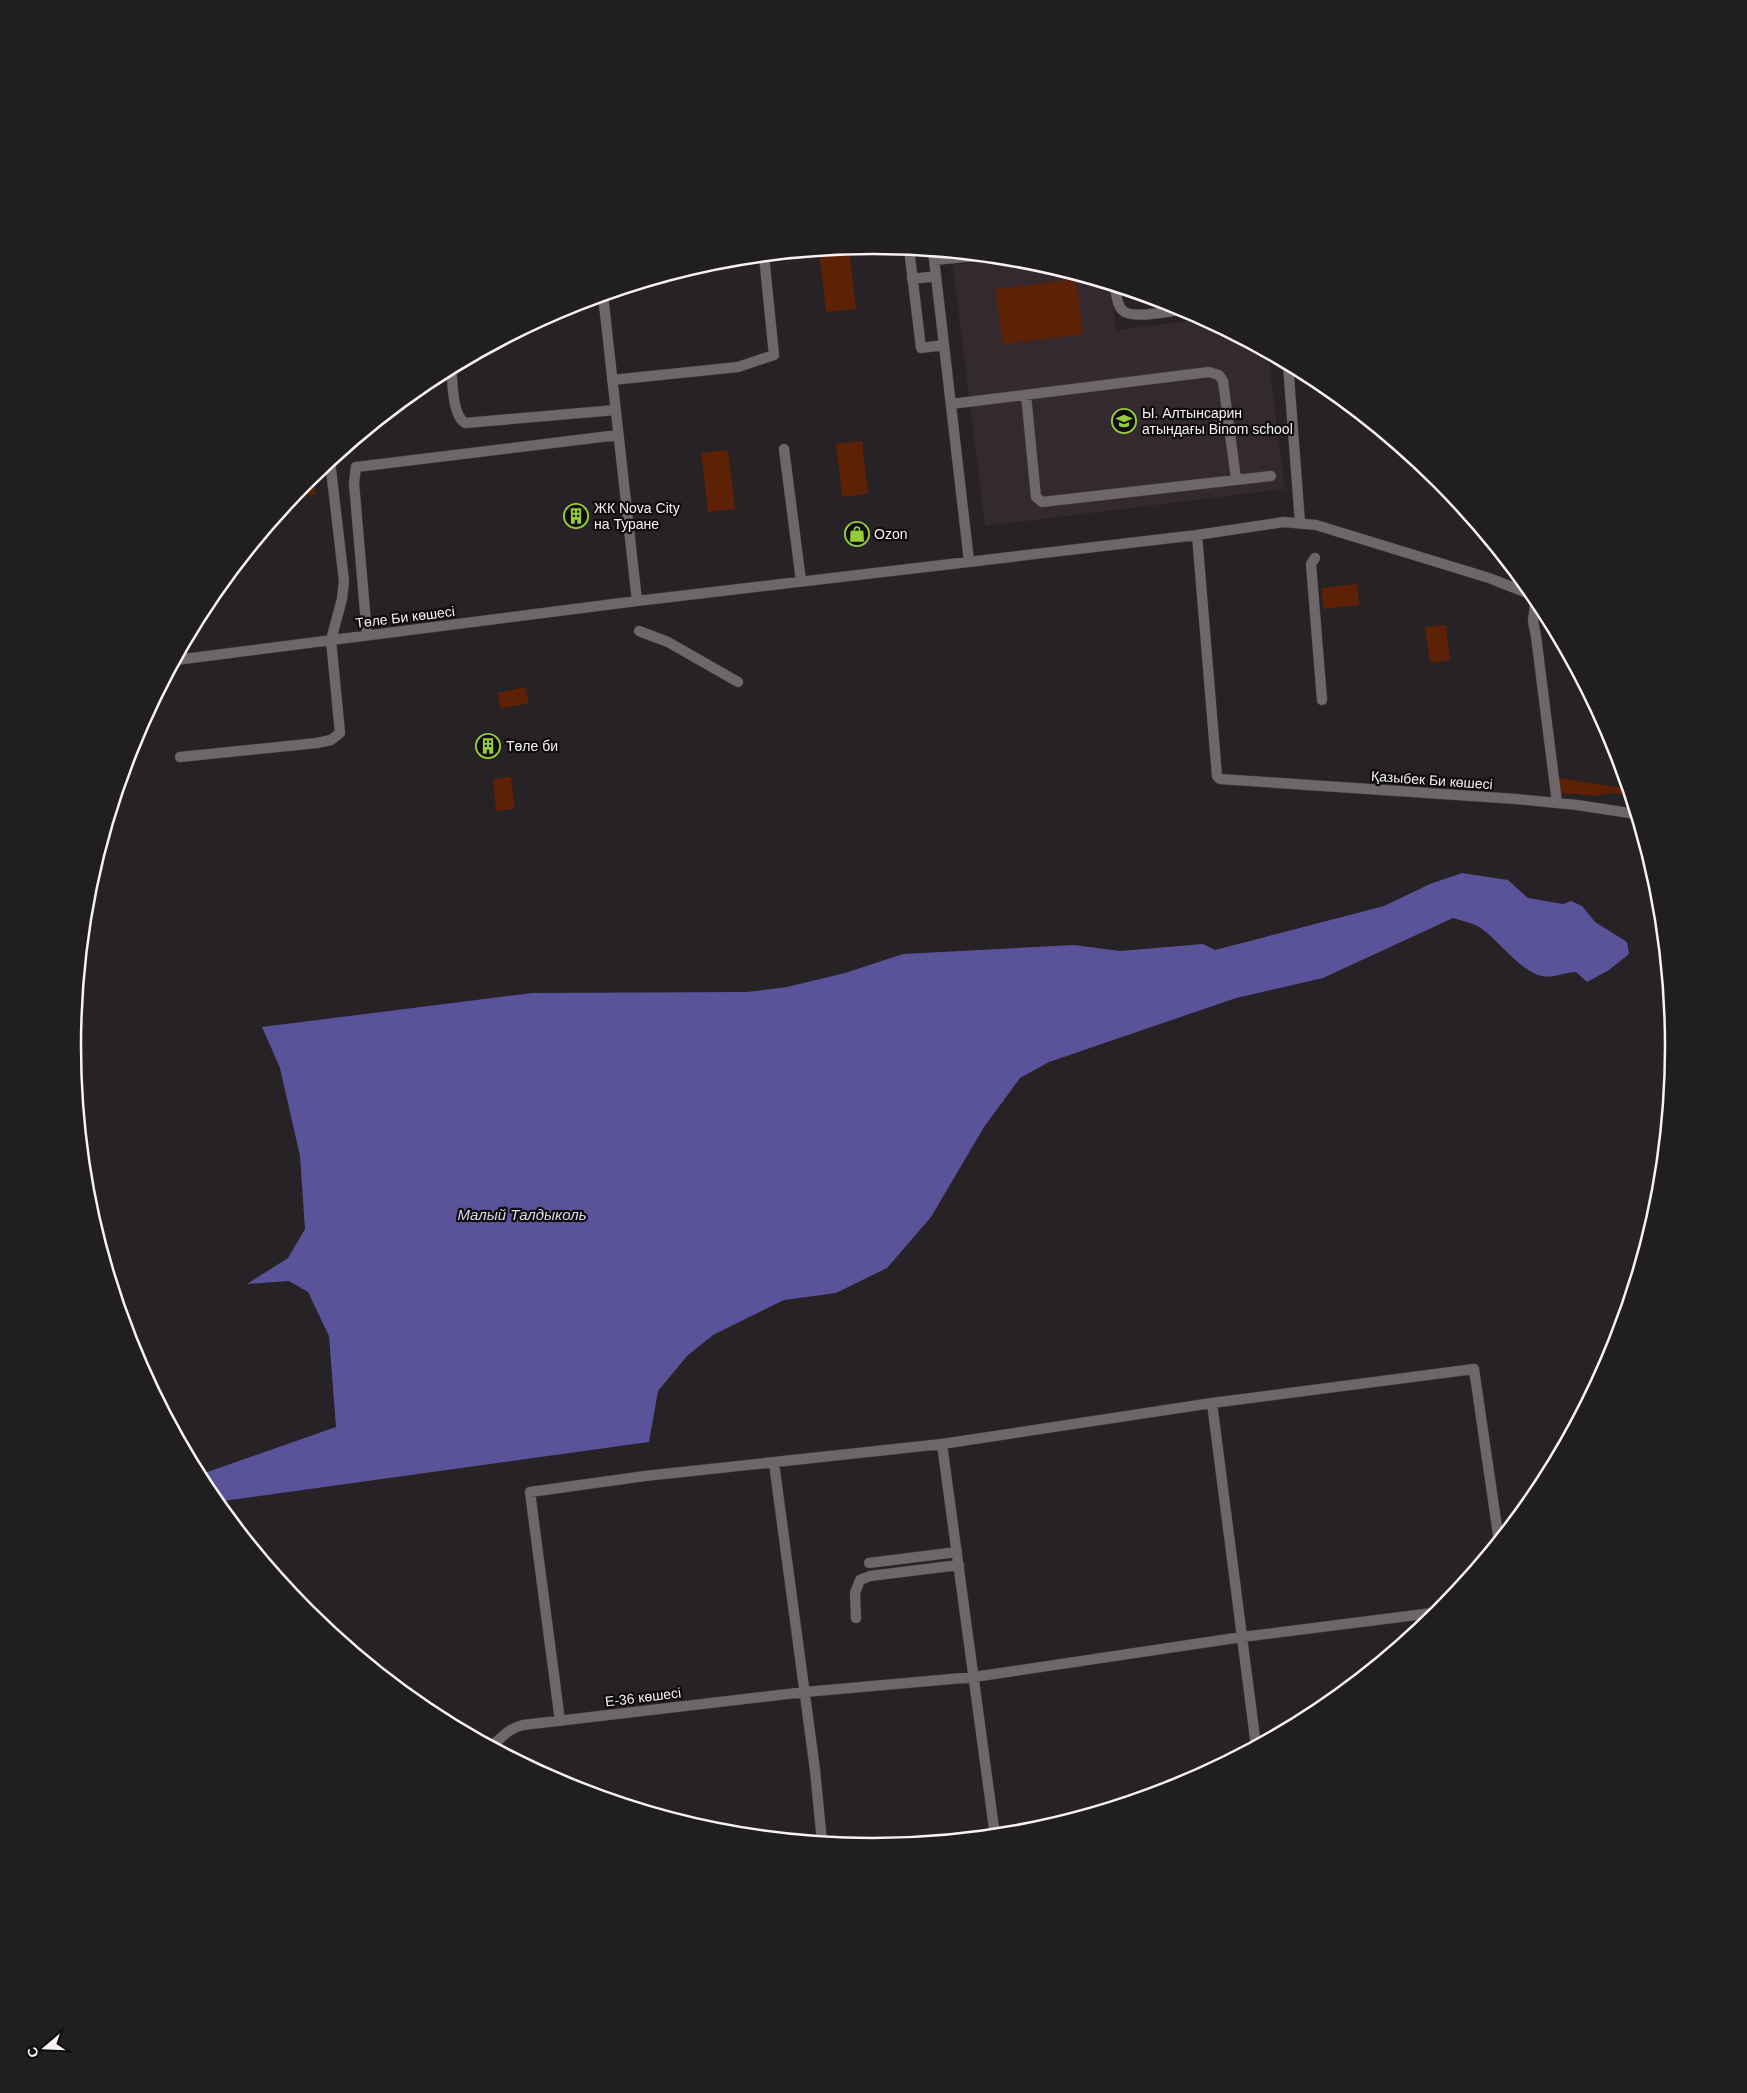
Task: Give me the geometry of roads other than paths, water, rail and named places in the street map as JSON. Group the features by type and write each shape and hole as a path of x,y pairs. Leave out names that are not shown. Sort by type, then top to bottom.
{"street":[{"path":"909,255 921,348 944,345"},
{"path":"934,257 969,561"},
{"path":"612,380 738,368 774,355 765,262"},
{"path":"912,279 936,276"},
{"path":"1116,292 1121,310 1130,315 1167,311"},
{"path":"604,302 637,600"},
{"path":"951,404 1209,372 1219,375 1223,381 1236,479"},
{"path":"1289,372 1300,522"},
{"path":"452,376 456,410 459,418 465,423 616,410"},
{"path":"1026,395 1036,497 1042,502 1271,476"},
{"path":"368,635 354,483 356,466 618,435"},
{"path":"784,450 801,581"},
{"path":"180,758 316,744 336,737 340,733 331,640 342,599 344,582 331,469"},
{"name":"Төле Би көшесі","path":"182,659 637,600 1197,535 1284,522 1316,525 1489,578 1521,591"},
{"name":"Қазыбек Би көшесі","path":"1197,535 1217,776 1220,780 1557,803 1631,813"},
{"path":"1315,558 1312,564 1322,700"},
{"path":"1534,610 1533,621 1557,803"},
{"path":"639,631 668,642 738,682"},
{"path":"560,1721 530,1492 645,1476 942,1444 1212,1403 1474,1369 1498,1534"},
{"path":"1212,1403 1255,1741"},
{"path":"942,1444 994,1829"},
{"path":"774,1462 805,1692 821,1837"},
{"path":"869,1563 957,1552"},
{"path":"856,1618 856,1586 860,1580 870,1576 959,1565"},
{"name":"Е-36 көшесі","path":"495,1742 509,1729 560,1721 805,1692 974,1677 1242,1637 1427,1614"}],"water":[{"name":"Малый Талдыколь","path":"1462,873 1508,880 1528,898 1563,904 1571,901 1582,906 1595,922 1627,942 1629,954 1609,970 1587,982 1576,972 1550,977 1542,976 1518,963 1489,934 1479,927 1453,918 1323,978 1236,998 1049,1062 1020,1078 984,1127 931,1217 887,1268 836,1293 784,1300 713,1335 687,1356 658,1391 649,1442 225,1501 206,1473 336,1427 329,1336 308,1292 289,1281 247,1284 288,1258 305,1229 300,1156 280,1068 262,1027 532,993 747,992 787,987 845,973 903,954 1074,945 1120,951 1203,944 1215,950 1384,906 1430,884"}],"place":[{"name":"Ы. Алтынсарин атындағы Binom school","path":"1124,421"},
{"name":"ЖК Nova City на Туране","path":"576,516"},
{"name":"Ozon","path":"857,534"},
{"name":"Төле би","path":"488,746"}]}
